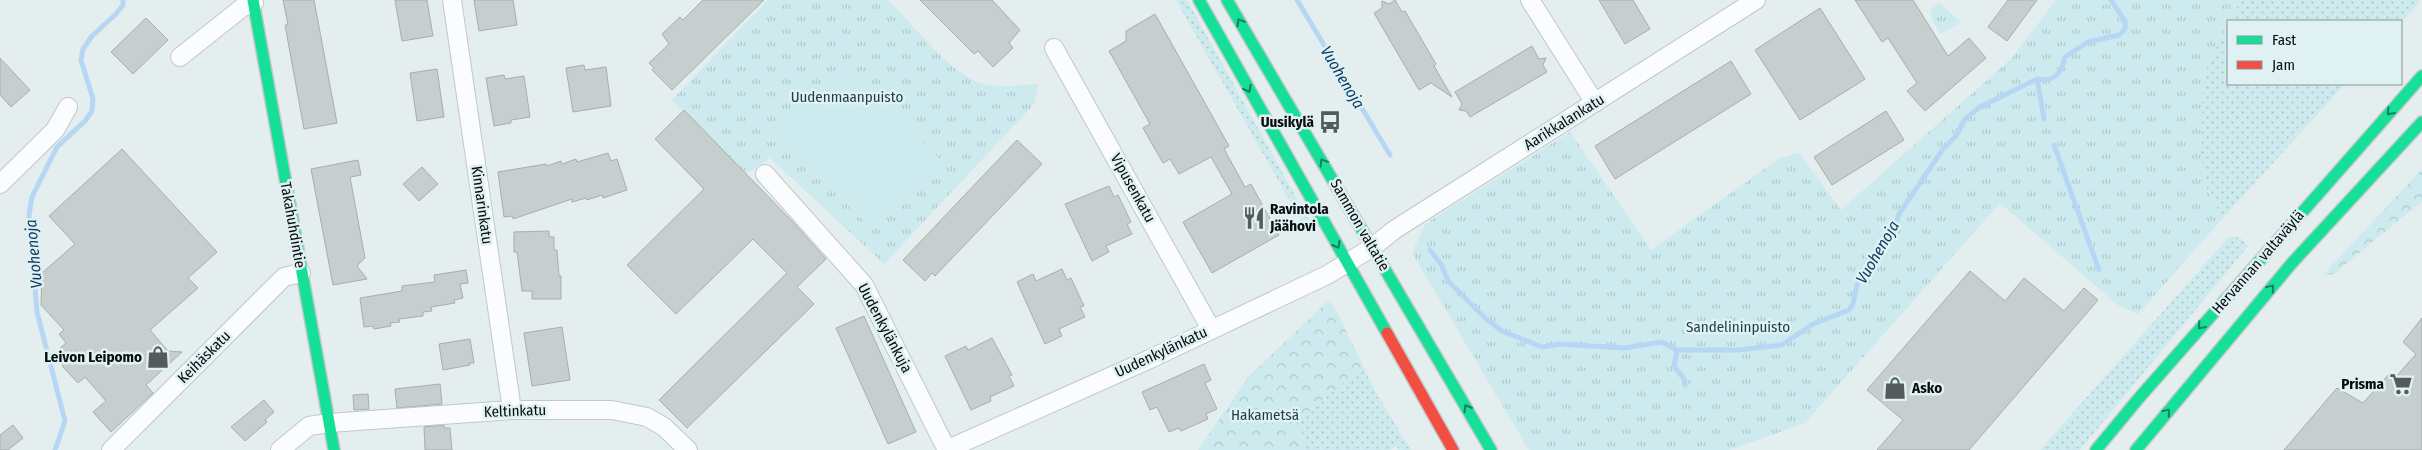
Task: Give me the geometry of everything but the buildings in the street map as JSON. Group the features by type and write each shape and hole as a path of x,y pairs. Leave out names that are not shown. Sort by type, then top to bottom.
{"main road":[{"name":"Sammon valtatie","path":"1199,0 1453,450"},
{"name":"Sammon valtatie","path":"1227,0 1491,450"},
{"name":"Takahuhdintie","path":"254,2 334,450"},
{"name":"Hervannan valtaväylä","path":"2096,450 2139,398 2422,76"},
{"name":"Hervannan valtaväylä","path":"2136,450 2292,264 2422,122"}],"street":[{"name":"Kinnarinkatu","path":"452,0 512,410"},
{"path":"1530,0 1595,103"},
{"name":"Aarikkalankatu","path":"1373,246 1394,230 1756,0"},
{"path":"180,58 243,7 254,2"},
{"name":"Vipusenkatu","path":"1054,48 1211,329"},
{"path":"0,184 55,130 68,107"},
{"name":"Uudenkylänkuja","path":"765,174 864,285 946,450"},
{"name":"Uudenkylänkatu","path":"946,450 1150,359 1347,263 1373,246"},
{"name":"Keihäskatu","path":"111,450 284,278 302,273"},
{"name":"Keltinkatu","path":"280,450 309,426 512,410 628,411 648,417 656,422 688,450"}],"green space":[{"name":"Uudenmaanpuisto","path":"768,0 888,0 944,58 968,78 994,86 1038,84 1035,103 884,264 770,158 746,174 672,100"},
{"path":"1176,0 1187,0 1313,228 1307,229 1304,226"},
{"name":"Sandelininpuisto","path":"2056,0 2241,0 2230,20 2227,20 2227,25 2216,45 2203,83 2201,153 2207,189 2223,218 2138,314 2119,306 2000,203 1805,423 1729,450 1529,450 1412,253 1425,224 1570,132 1651,250 1780,158 1799,153 1841,210 2012,58"},
{"path":"2241,0 2421,0 2402,22 2402,20 2230,20"},
{"path":"1939,3 1961,22 1941,34 1932,20 1931,9"},
{"path":"2227,25 2227,85 2344,85 2223,218 2207,189 2201,153 2203,83 2216,45"},
{"path":"844,61 941,160 871,228 774,131"},
{"path":"2422,169 2422,201 2334,274 2323,275"},
{"path":"2234,236 2242,239 2248,246 2080,450 2040,450 2228,238"},
{"name":"Hakametsä","path":"1328,301 1335,308 1363,366 1300,419 1305,450 1198,450 1248,377"},
{"path":"1363,366 1375,391 1411,450 1398,450 1397,446 1389,450 1305,450 1300,419"}],"waterway":[{"name":"Vuohenoja","path":"55,450 65,421 37,312 29,215 32,197 57,147 85,121 92,111 93,99 81,60 83,49 92,36 116,14 123,5 123,0"},
{"name":"Vuohenoja","path":"1297,0 1390,155"},
{"name":"Vuohenoja","path":"1430,250 1441,264 1448,281 1485,318 1502,331 1542,347 1559,344 1624,348 1662,342 1677,350 1738,350 1782,345 1813,324 1849,310 1853,304 1858,281 1895,227 1899,214 1943,149 1956,136 1965,119 1980,107 2037,79 2053,78 2059,72 2065,57 2088,42 2119,35 2125,29 2125,21 2111,0"},
{"path":"2037,79 2044,119"},
{"path":"2054,145 2099,270"},
{"path":"1677,350 1674,366 1684,379 1685,385"}],"traffic: fast":[{"path":"253,0 334,450"},
{"path":"1199,0 1387,333"},
{"path":"1227,0 1491,450"},
{"path":"2096,450 2139,398 2422,76"},
{"path":"2136,450 2292,263 2422,122"}],"traffic: jam":[{"path":"1387,333 1453,450"}],"place":[{"name":"Uusikylä","path":"1330,122"},
{"name":"Ravintola Jäähovi","path":"1254,218"},
{"name":"Leivon Leipomo","path":"158,357"},
{"name":"Prisma","path":"2401,384"},
{"name":"Asko","path":"1895,388"}]}
